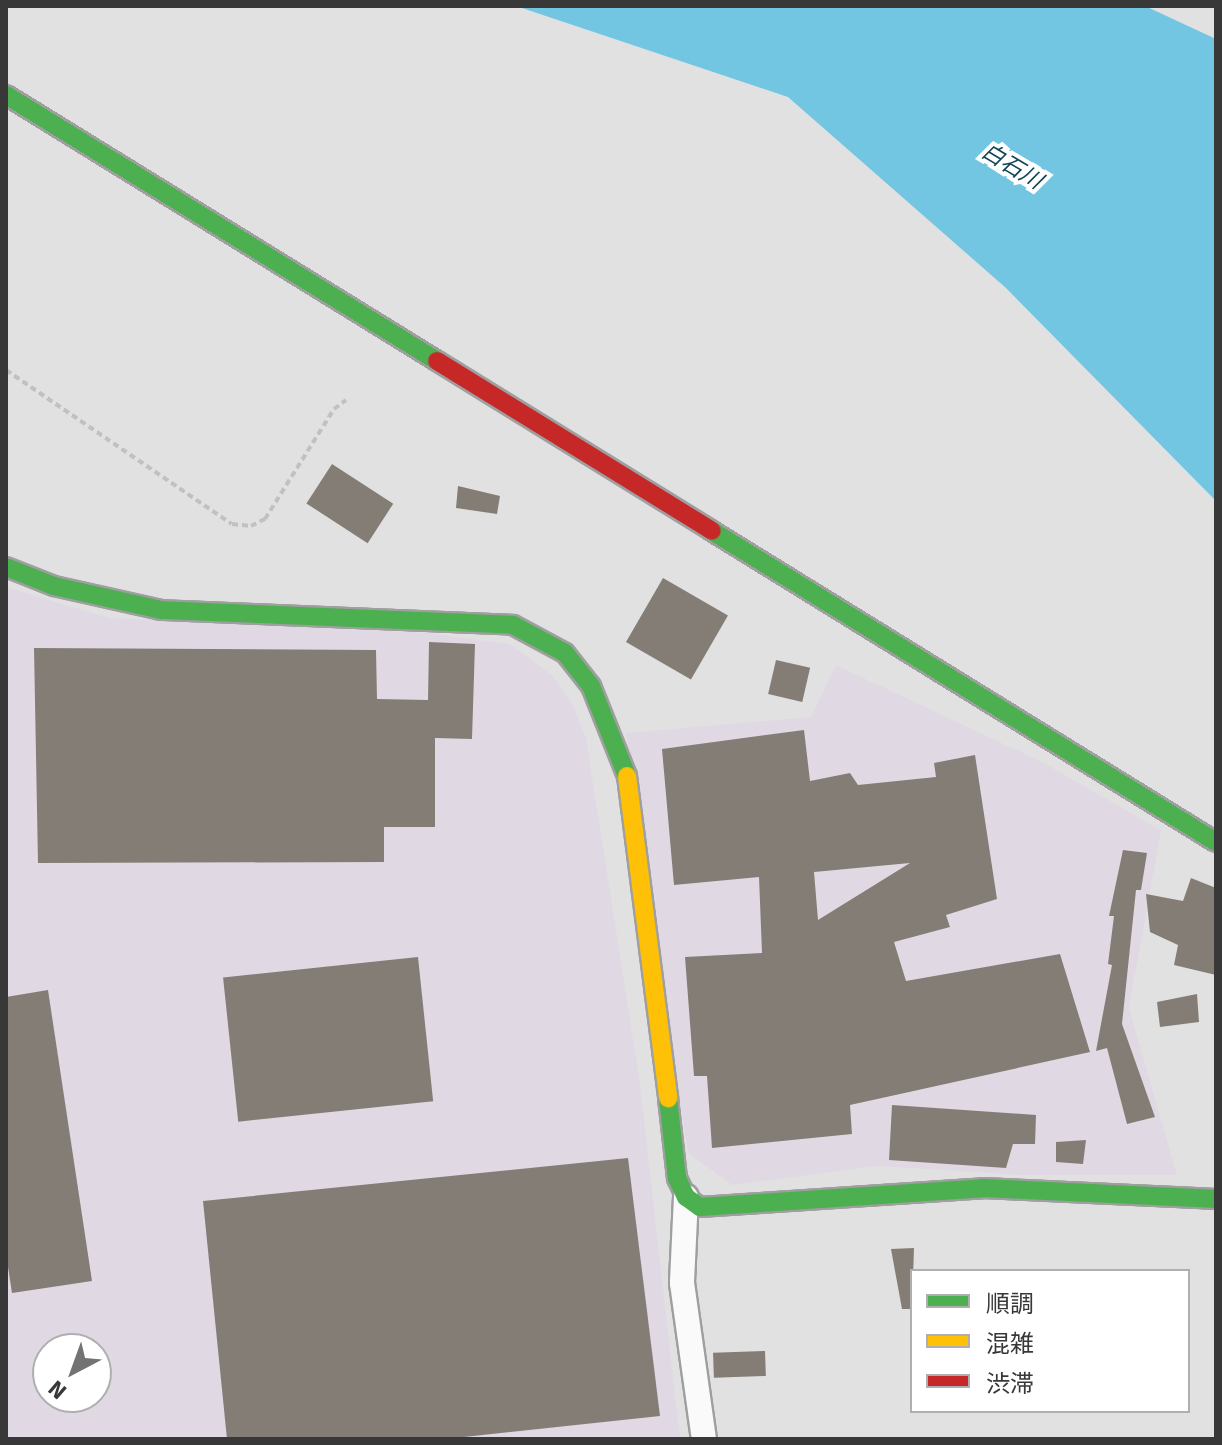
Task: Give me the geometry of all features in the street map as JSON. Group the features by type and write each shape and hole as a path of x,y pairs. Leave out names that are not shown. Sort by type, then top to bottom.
{"street":[{"path":"6,95 1216,842"},
{"path":"6,567 54,586 161,610 513,625 565,653 610,724 632,793 677,1178 686,1197 682,1283 704,1439"},
{"path":"686,1197 700,1207 983,1188 1216,1199"}],"path":[{"path":"6,370 232,524 251,526 265,519 334,409 346,400"}],"shaded area":[{"path":"6,587 109,618 428,633 510,644 552,675 572,703 586,738 640,1083 680,1439 6,1439"},
{"path":"836,665 1042,762 1161,830 1129,1008 1177,1175 1022,1175 879,1166 732,1185 688,1153 626,733 811,717"}],"water":[{"name":"白石川","path":"516,6 1145,6 1216,39 1216,501 1006,288 788,97"}],"building":[{"path":"332,464 393,504 368,543 306,503"},
{"path":"458,486 500,496 497,514 456,508"},
{"path":"663,578 728,616 691,680 626,642"},
{"path":"429,642 475,644 472,739 435,738 435,827 384,827 384,862 38,863 34,648 376,650 377,699 428,700"},
{"path":"776,660 810,668 802,702 768,694"},
{"path":"804,730 810,781 850,773 858,785 936,777 934,763 975,755 997,899 946,915 950,927 894,942 906,981 1060,954 1090,1052 850,1105 852,1134 712,1148 707,1076 694,1076 685,957 762,953 759,877 674,885 662,749","holes":["910,863 818,920 814,872"]},
{"path":"1123,850 1147,853 1141,890 1136,890 1122,1024 1155,1117 1127,1124 1107,1048 1096,1051 1112,965 1108,964 1114,916 1109,916"},
{"path":"1191,878 1216,888 1216,975 1174,965 1178,945 1150,932 1146,894 1183,901"},
{"path":"418,957 433,1101 238,1122 223,977"},
{"path":"48,990 92,1281 12,1293 6,1254 6,997"},
{"path":"1197,994 1199,1022 1160,1027 1157,1002"},
{"path":"892,1105 1036,1115 1035,1144 1013,1144 1006,1168 889,1160"},
{"path":"1086,1140 1083,1164 1056,1162 1056,1142"},
{"path":"628,1158 660,1416 446,1439 227,1439 203,1201"},
{"path":"914,1248 913,1269 910,1269 910,1309 902,1309 891,1249"},
{"path":"765,1351 766,1376 714,1378 713,1353"}],"traffic: fast":[{"path":"6,95 437,361"},
{"path":"712,531 1216,842"},
{"path":"6,567 54,586 161,610 513,625 565,653 591,686 627,776"},
{"path":"668,1098 677,1178 686,1197 700,1207 983,1188 1216,1199"}],"traffic: slow":[{"path":"627,776 668,1098"}],"traffic: jam":[{"path":"437,361 712,531"}]}
